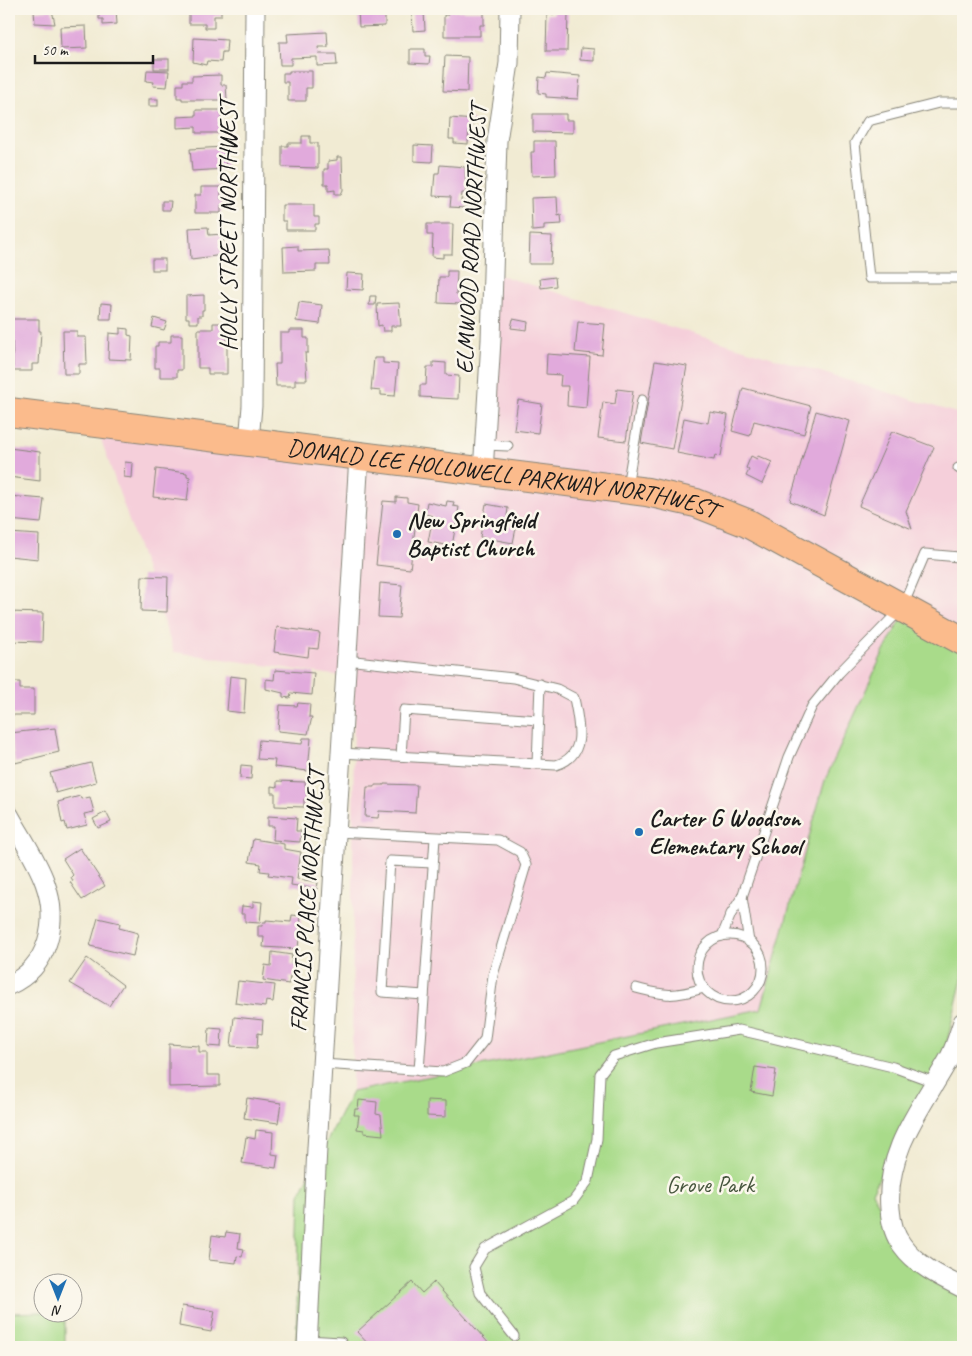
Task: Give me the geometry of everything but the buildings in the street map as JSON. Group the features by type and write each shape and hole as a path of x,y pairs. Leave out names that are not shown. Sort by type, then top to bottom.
{"main road":[{"name":"DONALD LEE HOLLOWELL PARKWAY NORTHWEST","path":"9,412 626,489 696,503 747,523 963,641"}],"street":[{"name":"HOLLY STREET NORTHWEST","path":"249,442 252,406 255,9"},
{"name":"ELMWOOD ROAD NORTHWEST","path":"483,472 491,340 497,141 510,62 510,9"},
{"name":"FRANCIS PLACE NORTHWEST","path":"307,1344 359,456"},
{"path":"9,815 45,881 51,902 52,924 47,945 38,961 25,975 9,985"},
{"path":"963,1022 951,1055 910,1123 898,1149 888,1188 891,1223 901,1245 920,1264 963,1288"}],"lane":[{"path":"963,103 939,103 868,121 854,143 870,278 963,278"},
{"path":"626,489 631,471 642,400"},
{"path":"485,445 508,446"},
{"path":"722,936 731,914 742,897 789,757 812,706 839,673 902,608 925,554 959,557"},
{"path":"341,753 556,765 569,761 576,750 580,727 574,698 540,684 513,678 346,660"},
{"path":"537,764 540,684"},
{"path":"401,756 404,710 538,720"},
{"path":"322,1064 443,1072 466,1063 485,1038 493,975 526,865 520,852 498,840 336,832"},
{"path":"418,1071 435,838"},
{"path":"424,995 382,992 390,861 434,863"},
{"path":"742,897 749,942"},
{"path":"722,936 736,937 749,942 758,949 763,960 764,971 754,991 740,999 723,1000 704,988 697,969 698,958 710,941 722,936"},
{"path":"636,988 666,996 678,996 704,988"},
{"path":"514,1336 480,1293 474,1267 486,1249 573,1201 588,1181 597,1139 600,1074 614,1056 656,1043 739,1030 893,1067 934,1082"},
{"path":"307,1344 340,1342 345,1347"}],"shaded area":[{"path":"492,273 963,415 963,647 825,780 761,1009 352,1092 354,678 174,652 93,416 481,476"}],"green space":[{"name":"Grove Park","path":"901,619 963,647 963,975 943,1059 872,1192 913,1263 963,1293 963,1347 296,1347 300,1194 352,1092 761,1009 825,780 881,657"},
{"path":"32,1312 32,1324 65,1324 65,1347 9,1347 9,1313"}],"place":[{"name":"New Springfield Baptist Church","path":"397,534"},
{"name":"Carter G Woodson Elementary School","path":"639,832"}]}
